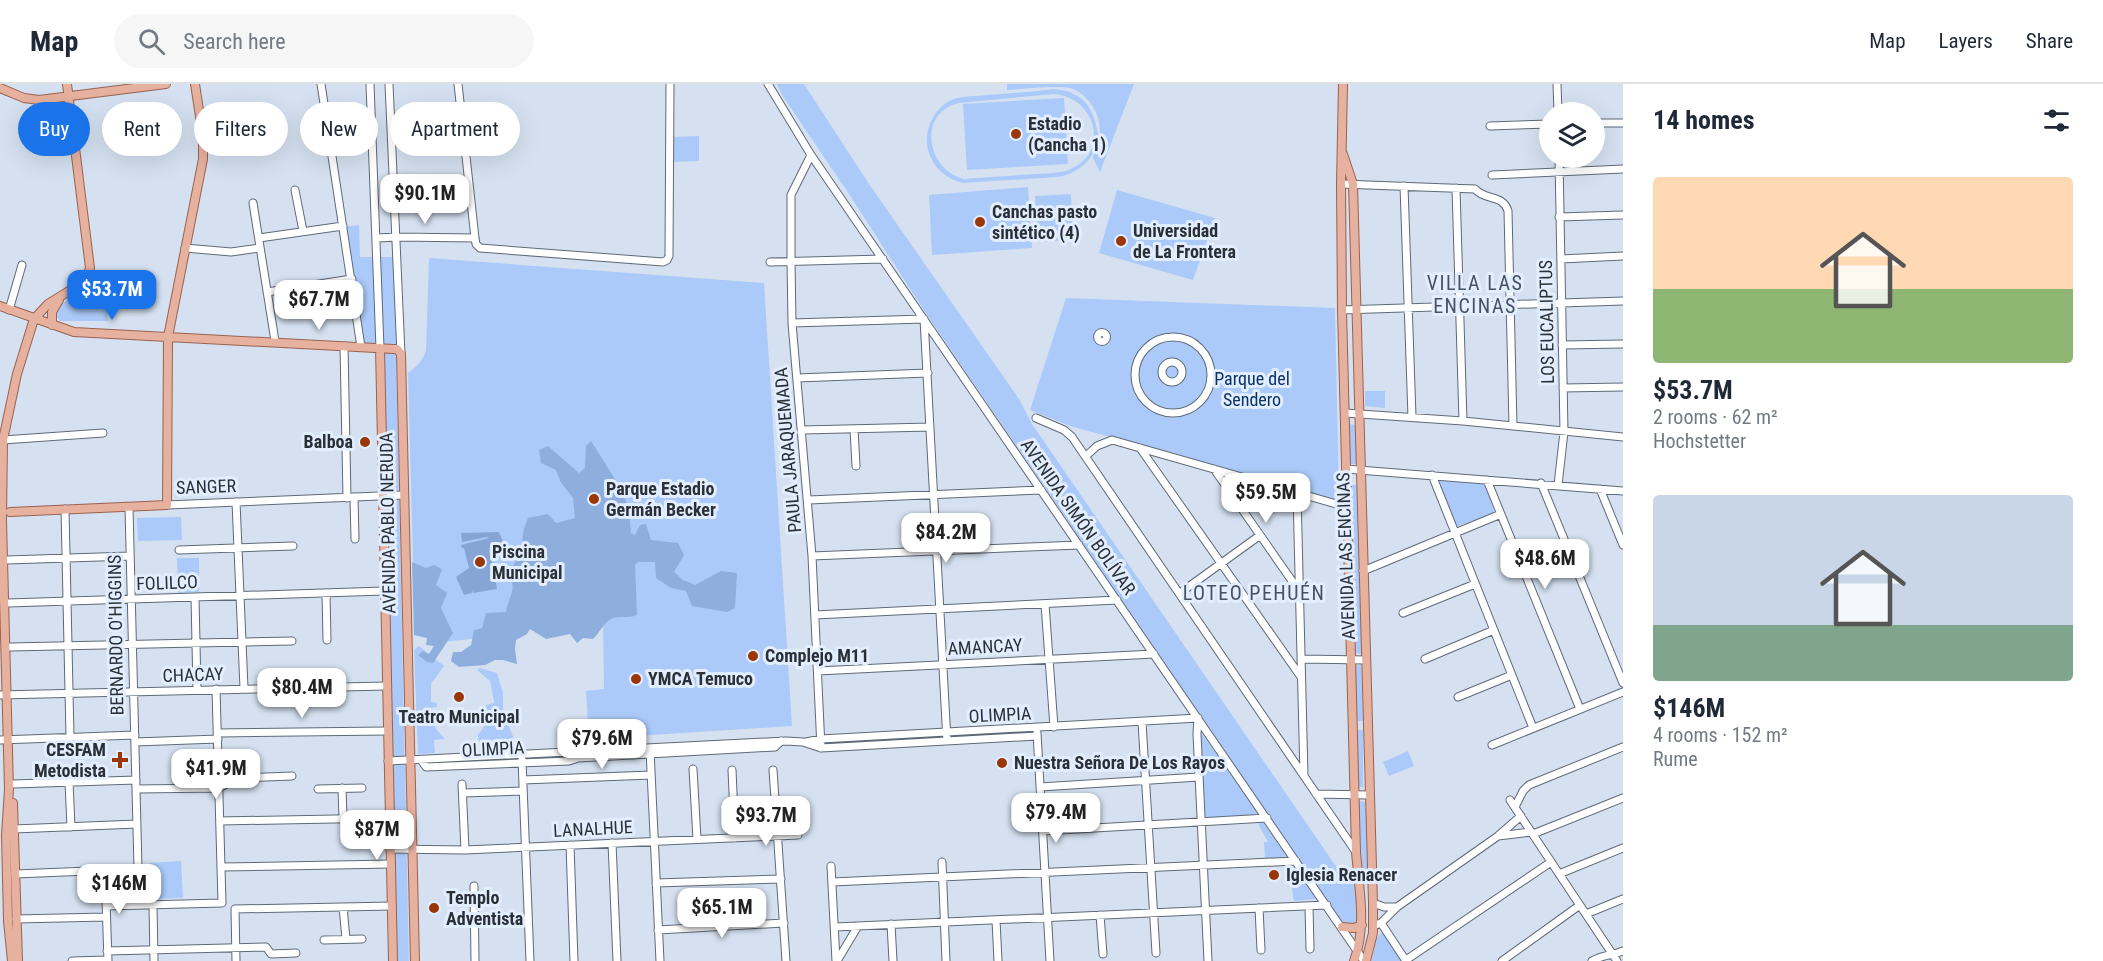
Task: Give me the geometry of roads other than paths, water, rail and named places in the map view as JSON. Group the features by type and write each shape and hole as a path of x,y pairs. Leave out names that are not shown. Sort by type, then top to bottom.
{"main road":[{"path":"18,961 16,919 3,835 7,787 7,740 2,616 4,576 1,467 3,440 17,374 34,319 43,308 82,283 90,268 67,84"},
{"path":"0,88 31,99 69,97 166,84"},
{"path":"168,505 168,337 203,159 203,136 195,84"},
{"name":"AVENIDA LAS ENCINAS","path":"1343,84 1342,310 1354,795 1362,925 1358,952 1354,961"},
{"name":"AVENIDA LAS ENCINAS","path":"1342,151 1353,184 1369,795 1373,903 1377,925 1365,961"},
{"path":"52,326 52,312 61,297"},
{"path":"0,306 74,333 397,349 401,354"},
{"name":"AVENIDA PABLO NERUDA","path":"380,348 393,961"},
{"name":"AVENIDA PABLO NERUDA","path":"401,354 415,961"},
{"path":"3,499 10,512 5,518 7,560 4,576 8,603 5,650"},
{"name":"SANGER","path":"10,512 168,505"},
{"path":"7,787 14,829 3,883 12,961"},
{"path":"1342,927 1354,928 1362,925"}],"street":[{"path":"321,84 361,347"},
{"name":"AVENIDA PABLO NERUDA","path":"370,84 380,348"},
{"name":"AVENIDA PABLO NERUDA","path":"389,84 401,354"},
{"path":"458,84 475,241 480,248 663,261 669,256 670,84"},
{"path":"1557,84 1558,102"},
{"name":"AVENIDA SIMÓN BOLÍVAR","path":"769,85 811,155 1365,961"},
{"path":"1605,123 1623,123"},
{"path":"1490,126 1539,124"},
{"name":"PAULA JARAQUEMADA","path":"811,155 791,195 792,323 812,556 821,748"},
{"name":"LOS EUCALIPTUS","path":"1558,485 1564,432 1559,168"},
{"path":"1492,175 1623,169"},
{"path":"1341,184 1475,189 1484,197 1500,199 1506,204 1513,426"},
{"path":"1404,186 1412,417"},
{"path":"1456,188 1463,421"},
{"path":"295,190 303,231"},
{"path":"254,204 275,342"},
{"path":"1559,217 1623,215"},
{"path":"259,238 343,226"},
{"path":"377,238 475,241"},
{"path":"185,248 231,252 260,249"},
{"path":"1561,259 1623,256"},
{"path":"770,262 883,259"},
{"path":"9,310 22,265"},
{"path":"267,292 351,279"},
{"path":"1342,310 1623,301"},
{"path":"792,323 924,319 947,741"},
{"path":"1174,337 1185,339 1198,347 1207,357 1210,377 1207,392 1198,404 1181,412 1168,413 1158,410 1144,400 1136,383 1135,369 1140,355 1148,346 1157,340 1174,337"},
{"path":"1562,345 1623,344"},
{"path":"344,346 346,443 355,539"},
{"path":"797,378 928,373"},
{"path":"1563,388 1623,387"},
{"path":"1345,413 1463,421 1623,437"},
{"path":"1036,418 1072,436 1356,852"},
{"path":"802,430 930,427"},
{"path":"854,429 856,466"},
{"path":"3,440 103,434"},
{"path":"1086,456 1097,446 1112,440 1347,507"},
{"path":"317,444 346,443"},
{"path":"1140,448 1301,677"},
{"path":"1214,469 1299,591"},
{"path":"1346,469 1623,491"},
{"path":"1432,475 1533,728"},
{"path":"1487,480 1580,709"},
{"path":"1541,483 1623,683"},
{"path":"1600,489 1623,545"},
{"path":"808,500 1041,490"},
{"path":"1297,493 1304,776"},
{"name":"SANGER","path":"168,505 403,495"},
{"path":"236,502 244,688"},
{"name":"BERNARDO O'HIGGINS","path":"105,870 138,869 129,507"},
{"path":"65,510 70,737"},
{"path":"1363,571 1501,514"},
{"path":"1180,593 1259,536"},
{"path":"812,556 1079,544"},
{"path":"179,550 293,546"},
{"path":"7,560 130,556"},
{"path":"1402,613 1475,584"},
{"name":"FOLILCO","path":"8,603 384,591"},
{"path":"326,593 327,639"},
{"path":"195,597 198,690"},
{"path":"815,615 1117,600"},
{"path":"1045,604 1054,727"},
{"path":"1425,659 1494,630"},
{"path":"5,650 68,646 292,641"},
{"name":"AMANCAY","path":"818,671 1154,654"},
{"path":"1301,659 1366,660"},
{"path":"1458,697 1512,675"},
{"name":"CHACAY","path":"6,695 386,686"},
{"path":"106,906 222,903 216,689"},
{"path":"1492,745 1623,692"},
{"path":"1198,718 1208,961"},
{"name":"OLIMPIA","path":"422,760 426,767 522,763 781,741 803,742 821,739 1198,718"},
{"path":"1142,722 1156,953"},
{"path":"1037,728 1050,961"},
{"path":"7,740 70,737 135,739 387,731"},
{"name":"OLIMPIA","path":"803,742 821,748 1037,736"},
{"path":"1515,807 1523,791 1529,785 1623,747"},
{"path":"650,751 660,961"},
{"name":"OLIMPIA","path":"388,761 522,754 650,751"},
{"path":"522,754 530,961"},
{"path":"693,769 697,839"},
{"path":"732,770 735,837"},
{"path":"773,770 786,961"},
{"path":"523,780 651,775"},
{"path":"136,789 219,788 237,778 292,776"},
{"path":"1040,787 1199,777"},
{"path":"7,787 136,780"},
{"path":"69,782 71,827"},
{"path":"462,784 465,850"},
{"path":"342,788 343,819"},
{"path":"318,789 362,788"},
{"path":"463,793 523,791"},
{"path":"1316,794 1369,795"},
{"path":"1498,836 1532,833 1623,798"},
{"path":"1510,800 1615,958"},
{"path":"1521,816 1498,836 1397,906 1377,925 1406,961 1551,862"},
{"path":"220,821 390,818"},
{"path":"1043,831 1267,818"},
{"path":"14,829 136,824"},
{"name":"LANALHUE","path":"390,849 465,850 798,835"},
{"path":"612,843 617,961"},
{"path":"570,845 574,961"},
{"path":"1559,874 1623,848"},
{"path":"832,882 1296,861"},
{"path":"942,862 946,961"},
{"path":"221,867 391,864"},
{"path":"831,866 837,961"},
{"path":"7,872 105,870 108,961 72,961"},
{"path":"656,884 781,879"},
{"path":"474,886 475,961"},
{"path":"1586,914 1623,899"},
{"path":"1373,903 1384,907 1397,906"},
{"path":"153,904 154,961"},
{"path":"835,927 1327,905"},
{"path":"1502,961 1580,905"},
{"path":"236,961 235,909 392,906"},
{"path":"1309,906 1310,949"},
{"path":"343,907 346,939"},
{"path":"1259,908 1261,950"},
{"path":"1100,915 1103,954"},
{"path":"16,919 106,917"},
{"path":"996,920 998,961"},
{"path":"658,930 784,923"},
{"path":"891,924 893,961"},
{"path":"837,961 858,926"},
{"path":"0,935 10,935"},
{"path":"324,940 362,939"},
{"path":"107,951 266,947 271,954 296,953"},
{"path":"1615,958 1623,951"},
{"path":"1592,961 1604,954 1615,958"}],"place":[{"name":"Estadio (Cancha 1)","path":"1016,134"},
{"name":"Canchas pasto sintético (4)","path":"980,222"},
{"name":"Universidad de La Frontera","path":"1121,241"},
{"name":"Balboa","path":"365,442"},
{"name":"Parque Estadio Germán Becker","path":"594,499"},
{"name":"Piscina Municipal","path":"480,562"},
{"name":"Complejo M11","path":"753,656"},
{"name":"YMCA Temuco","path":"636,679"},
{"name":"Teatro Municipal","path":"459,697"},
{"name":"CESFAM Metodista","path":"120,760"},
{"name":"Nuestra Señora De Los Rayos","path":"1002,763"},
{"name":"Iglesia Renacer","path":"1274,875"},
{"name":"Templo Adventista","path":"434,908"}],"district":[{"name":"VILLA LAS ENCINAS","path":"1475,294"},
{"name":"LOTEO PEHUÉN","path":"1254,593"}],"park label":[{"name":"Parque del Sendero","path":"1252,389"}]}
